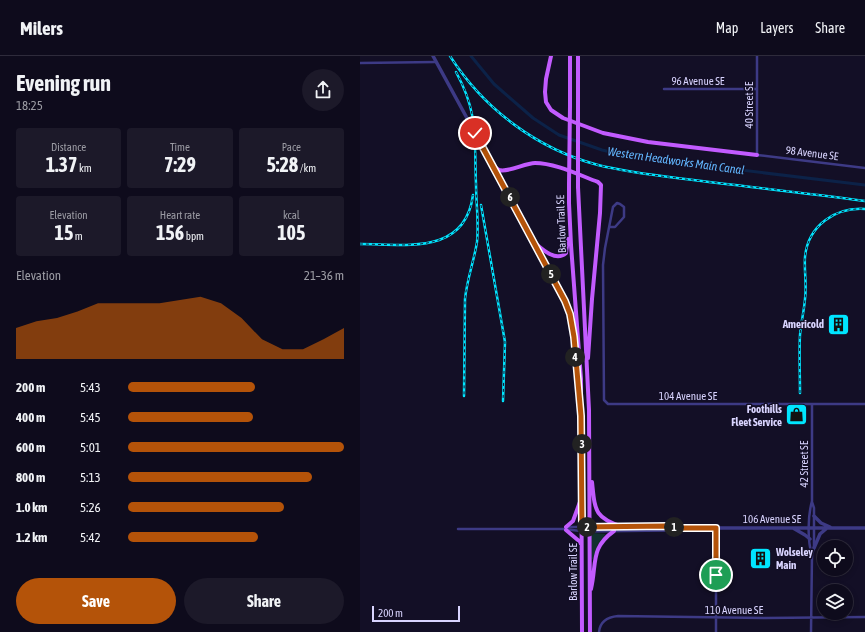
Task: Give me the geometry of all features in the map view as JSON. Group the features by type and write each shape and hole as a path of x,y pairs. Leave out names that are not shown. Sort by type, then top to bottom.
{"main road":[{"path":"551,56 546,78 546,102 551,110 563,118 603,133 648,142 757,155"},
{"name":"Barlow Trail SE","path":"570,56 569,216 581,379 582,632"},
{"name":"Barlow Trail SE","path":"578,56 578,187 587,364 590,632"},
{"path":"491,164 500,170 504,170 535,163 544,164 598,182 601,185 589,354 587,364"},
{"path":"532,240 554,256 563,256 568,248 569,216"},
{"path":"532,240 565,301 570,314 574,337 581,416"},
{"path":"589,460 594,503 597,512 607,521 623,526"},
{"path":"582,496 573,521 565,529 579,541 582,547"},
{"path":"590,597 596,554 599,545 614,531"}],"street":[{"path":"433,56 532,240"},
{"name":"40 Street SE","path":"757,56 757,155"},
{"path":"360,63 436,62"},
{"name":"96 Avenue SE","path":"664,89 757,89"},
{"name":"98 Avenue SE","path":"757,155 865,168"},
{"path":"617,203 620,204 624,208 624,217 615,227 610,227 613,207 617,203"},
{"name":"104 Avenue SE","path":"610,227 603,265 604,400 608,404 865,404"},
{"name":"42 Street SE","path":"812,404 812,501 810,509 814,548 812,555"},
{"name":"42 Street SE","path":"811,632 812,555 810,540 814,516 812,501"},
{"path":"814,516 828,528 820,534 814,548"},
{"name":"106 Avenue SE","path":"589,529 623,526 668,526 679,528 865,528"},
{"name":"106 Avenue SE","path":"458,529 589,529 614,531 668,530 679,528"},
{"path":"716,528 716,632"},
{"path":"792,528 805,534 810,540"},
{"name":"110 Avenue SE","path":"599,632 604,621 608,618 618,616 716,618 865,617"}],"green space":[{"path":"593,533 606,534 598,544 592,559 591,535"}],"waterway":[{"name":"Western Headworks Main Canal","path":"471,56 494,84 533,118 559,135 602,150 632,157 865,185"}],"railway":[{"path":"450,56 479,93 496,110 533,137 554,149 576,158 598,165 639,173 865,201"},
{"path":"456,72 469,101 474,126 478,220 477,242 465,299 464,396"},
{"path":"360,244 413,245 446,237 458,228 468,215 473,195"},
{"path":"481,205 505,342 503,401"},
{"path":"800,393 800,335 806,294 805,257 807,246 818,227 825,220 844,211 865,209"}],"place":[{"name":"Americold","path":"839,324"},
{"name":"Foothills Fleet Service","path":"797,415"},
{"name":"Wolseley Main","path":"761,558"}],"route":[{"path":"475,133 565,301 570,314 574,337 581,416 582,527 668,526 679,528 716,528 716,575"}]}
